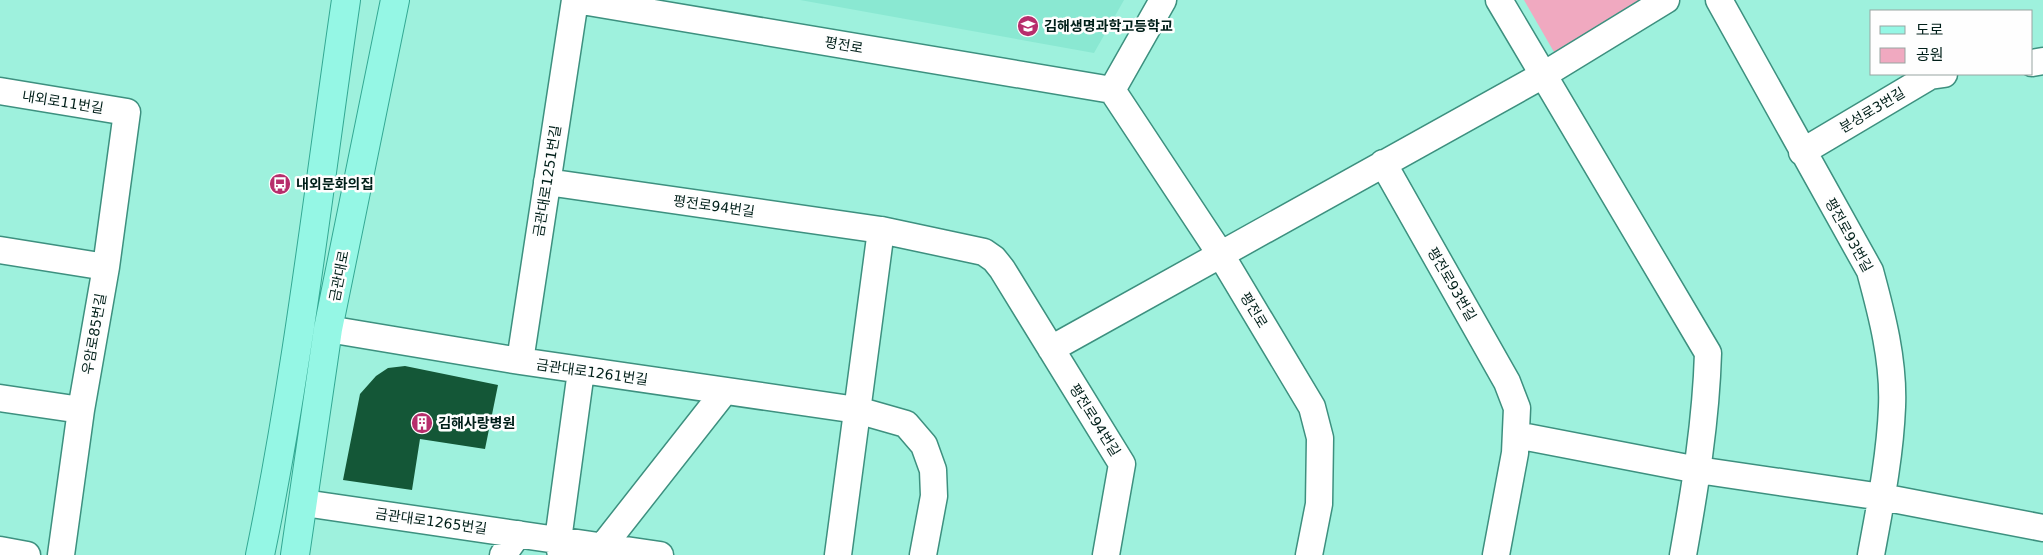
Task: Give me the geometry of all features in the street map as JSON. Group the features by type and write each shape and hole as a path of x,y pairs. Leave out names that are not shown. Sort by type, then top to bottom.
{"main road":[{"path":"260,555 272,495 295,352 346,0"},
{"name":"금관대로","path":"295,555 328,329 395,0"}],"street":[{"name":"평전로","path":"575,0 1112,90 1221,254 1312,407 1320,438 1319,504 1309,555"},
{"name":"금관대로1251번길","path":"520,361 575,0"},
{"path":"1112,90 1163,0"},
{"path":"1499,0 1545,74 1708,352 1707,391 1698,470 1683,555"},
{"path":"1051,350 1545,74 1666,0"},
{"name":"평전로93번길","path":"1719,0 1870,272 1884,320 1892,406 1882,497 1872,555"},
{"name":"분성로3번길","path":"1802,152 1930,76 1937,75"},
{"name":"내외로11번길","path":"0,91 127,112"},
{"name":"우암로85번길","path":"60,555 81,410 106,267 127,112"},
{"name":"평전로93번길","path":"1383,163 1507,382 1517,408 1515,453 1496,555"},
{"name":"평전로94번길","path":"547,182 881,230 984,252 994,259 1122,464 1106,555"},
{"path":"838,555 881,230"},
{"path":"0,250 106,267"},
{"name":"금관대로1261번길","path":"328,329 581,371 857,410 906,424 924,445 933,470 934,496 923,555"},
{"path":"558,550 581,371"},
{"path":"603,546 724,392"},
{"path":"0,398 81,410"},
{"path":"1516,435 1698,470 1882,497 2043,528"},
{"name":"금관대로1265번길","path":"304,503 518,534 558,550 603,546 660,555"},
{"path":"503,555 518,534"},
{"path":"0,550 26,555"}],"shaded area":[{"name":"김해생명과학고등학교","path":"800,0 1124,0 1094,53"}],"green space":[{"path":"1524,0 1646,0 1554,52"}],"building":[{"name":"김해사랑병원","path":"405,366 498,385 485,449 420,439 412,490 343,480 360,394 376,376 388,368"}],"place":[{"name":"김해생명과학고등학교","path":"1028,26"},
{"name":"내외문화의집","path":"280,184"},
{"name":"김해사랑병원","path":"422,423"}]}
